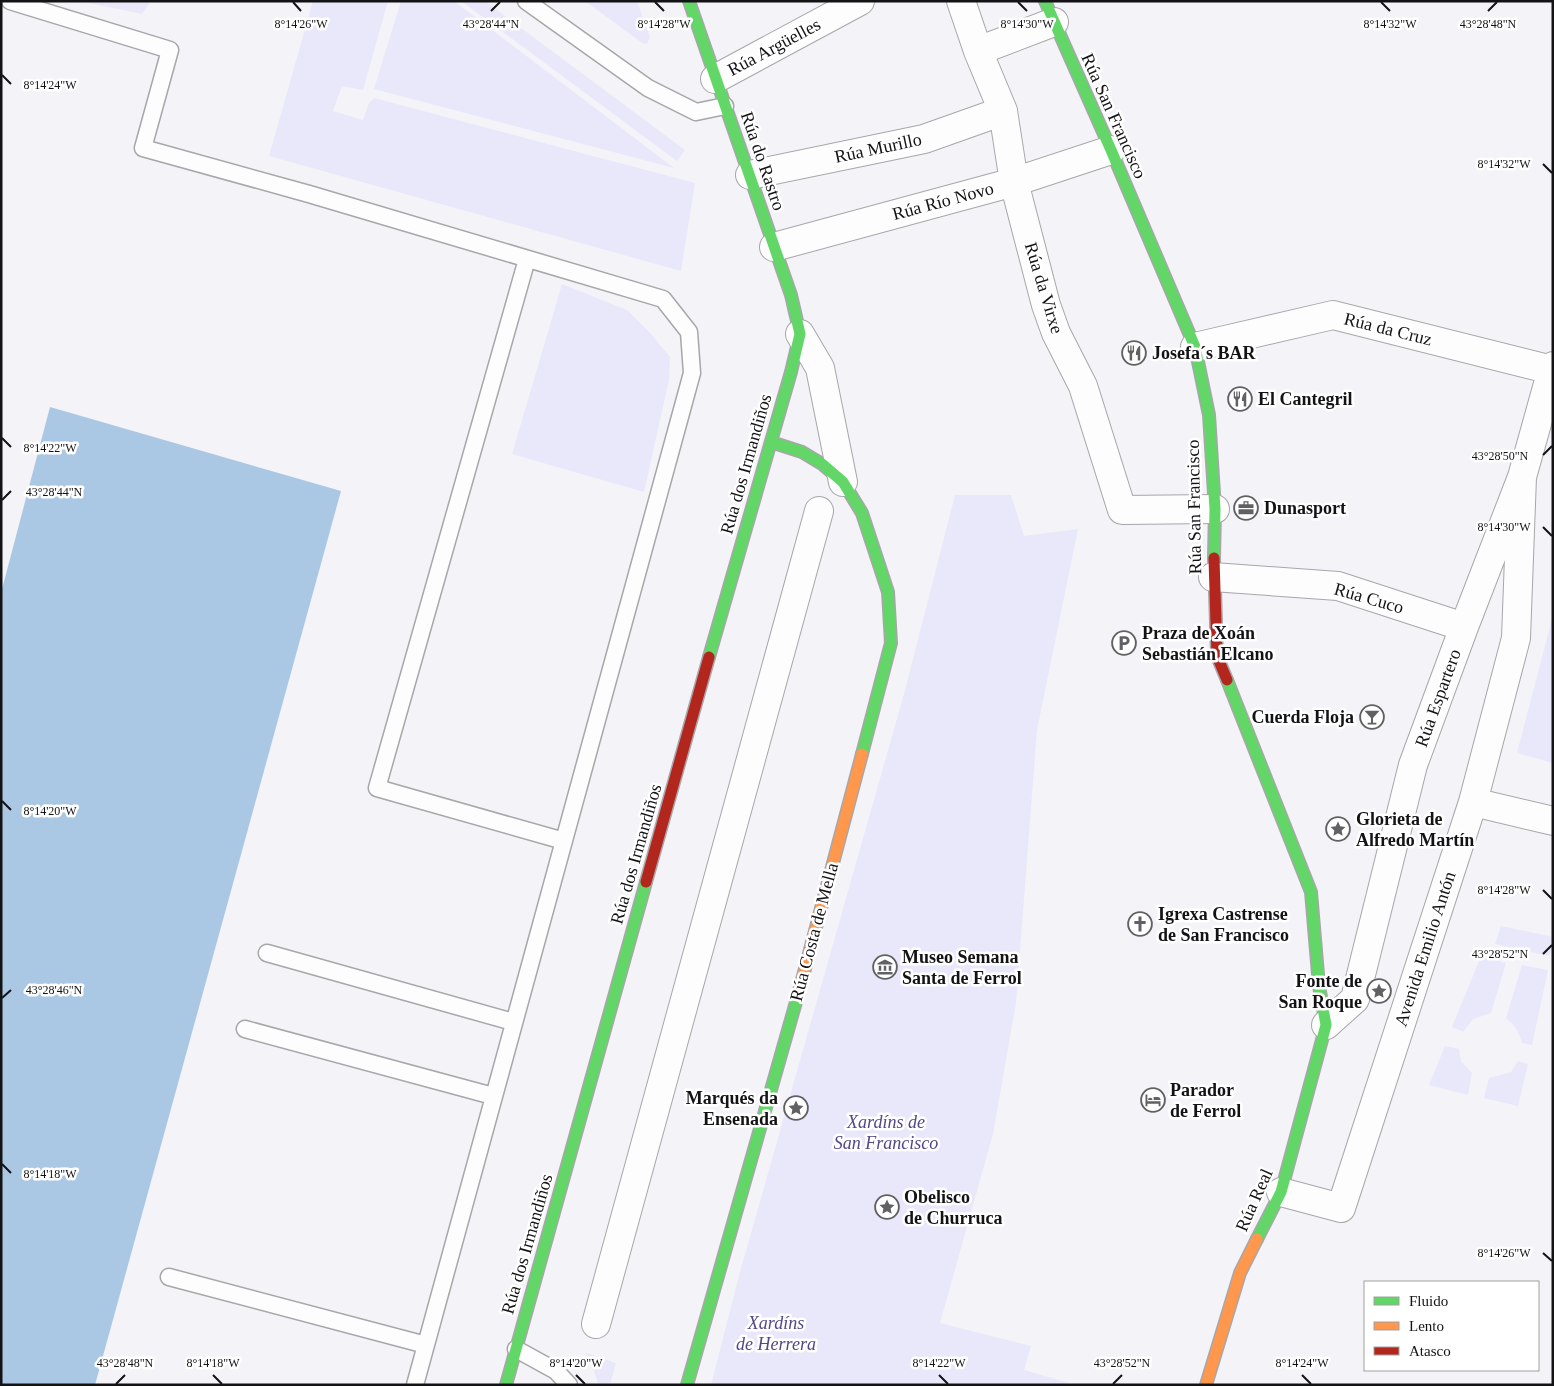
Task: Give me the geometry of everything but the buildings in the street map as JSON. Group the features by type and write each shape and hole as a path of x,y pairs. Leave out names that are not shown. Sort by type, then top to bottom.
{"street":[{"name":"Rúa do Rastro","path":"689,1 791,295 800,334"},
{"name":"Rúa Argüelles","path":"715,79 860,1"},
{"name":"Rúa da Virxe","path":"961,1 978,51 1003,111 1014,182 1046,305 1056,333 1083,386 1122,510 1215,509"},
{"path":"978,51 1049,12"},
{"name":"Rúa San Francisco","path":"1049,12 1111,150 1195,347 1209,415 1215,509 1212,577 1217,656 1311,892 1319,986 1326,1026"},
{"name":"Rúa Murillo","path":"750,175 924,139 1003,111"},
{"name":"Rúa Río Novo","path":"774,247 1014,182 1111,150"},
{"name":"Rúa da Cruz","path":"1195,347 1333,315 1552,368"},
{"name":"Rúa dos Irmandiños","path":"506,1385 741,542 791,372 800,334"},
{"name":"Rúa Costa de Mella","path":"800,334 820,368 843,482"},
{"name":"Rúa Espartero","path":"1326,1026 1355,999 1414,765 1464,627 1522,477 1552,368"},
{"name":"Rúa Costa de Mella","path":"687,1385 810,951 891,643 888,592 862,513 843,482 822,464 802,452 771,442"},
{"name":"Avenida Emilio Antón","path":"1281,1192 1341,1208 1473,802 1516,638 1522,477"},
{"path":"596,1324 819,511"},
{"name":"Rúa Cuco","path":"1212,577 1338,586 1464,627"},
{"path":"1473,802 1553,821"},
{"name":"Rúa Real","path":"1206,1385 1240,1273 1281,1192 1326,1026"}],"lane":[{"path":"10,1 170,50 143,148 309,194 663,299 689,332 692,373 415,1385"},
{"path":"526,1 648,88 696,112 725,106"},
{"path":"527,259 377,788 564,841"},
{"path":"267,953 513,1022"},
{"path":"245,1028 493,1096"},
{"path":"169,1277 426,1346"},
{"path":"516,1349 556,1371 569,1385"}],"green space":[{"path":"80,1 149,1 149,4 142,14"},
{"path":"313,1 388,1 363,90 342,86 333,111 363,120 369,103 374,98 695,183 681,271 269,156"},
{"path":"401,1 454,1 674,168 374,89"},
{"path":"461,1 485,1 685,150 677,161"},
{"path":"585,1 637,1 650,37 647,44 642,43"},
{"path":"562,284 627,310 651,334 670,357 669,380 644,492 512,454"},
{"name":"Xardíns de San Francisco","path":"955,495 1011,495 1024,536 1078,529 1037,730 1016,1003 993,1134 940,1323 1031,1346 1024,1370 1069,1383 1068,1385 711,1385 740,1272 904,694"},
{"path":"1553,615 1553,763 1517,753"},
{"path":"1501,926 1553,937 1553,945 1549,956 1495,944"},
{"path":"1481,956 1506,963 1491,1013 1473,1019 1463,1032 1452,1027"},
{"path":"1522,965 1548,970 1532,1045 1522,1043 1520,1035 1506,1018"},
{"path":"1445,1046 1459,1049 1461,1061 1472,1073 1468,1095 1429,1085"},
{"path":"1518,1061 1528,1064 1518,1106 1484,1098 1489,1078 1511,1072"},
{"path":"586,1353 616,1363 610,1385 599,1385"}],"water":[{"path":"50,407 341,491 95,1385 1,1385 1,593"}],"traffic: fast":[{"path":"689,1 791,295 800,334 791,372 709,657"},
{"path":"1045,1 1195,347 1209,415 1215,509 1214,558"},
{"path":"771,442 802,452 822,464 843,482 862,513 888,592 891,643 862,754"},
{"path":"1227,680 1311,892 1319,986 1326,1025 1281,1192 1257,1239"},
{"path":"506,1385 646,882"},
{"path":"687,1385 798,995"}],"traffic: slow":[{"path":"798,995 862,754"},
{"path":"1206,1385 1240,1273 1257,1239"}],"traffic: jam":[{"path":"1214,558 1217,656 1227,680"},
{"path":"646,882 709,657"}],"place":[{"name":"Josefa´s BAR","path":"1134,353"},
{"name":"El Cantegril","path":"1240,399"},
{"name":"Dunasport","path":"1246,508"},
{"name":"Praza de Xoán Sebastián Elcano","path":"1124,643"},
{"name":"Cuerda Floja","path":"1372,717"},
{"name":"Glorieta de Alfredo Martín","path":"1338,829"},
{"name":"Igrexa Castrense de San Francisco","path":"1140,924"},
{"name":"Museo Semana Santa de Ferrol","path":"885,967"},
{"name":"Fonte de San Roque","path":"1379,991"},
{"name":"Parador de Ferrol","path":"1153,1100"},
{"name":"Marqués da Ensenada","path":"796,1108"},
{"name":"Obelisco de Churruca","path":"887,1207"}],"park label":[{"name":"Xardíns de Herrera","path":"776,1334"}]}
